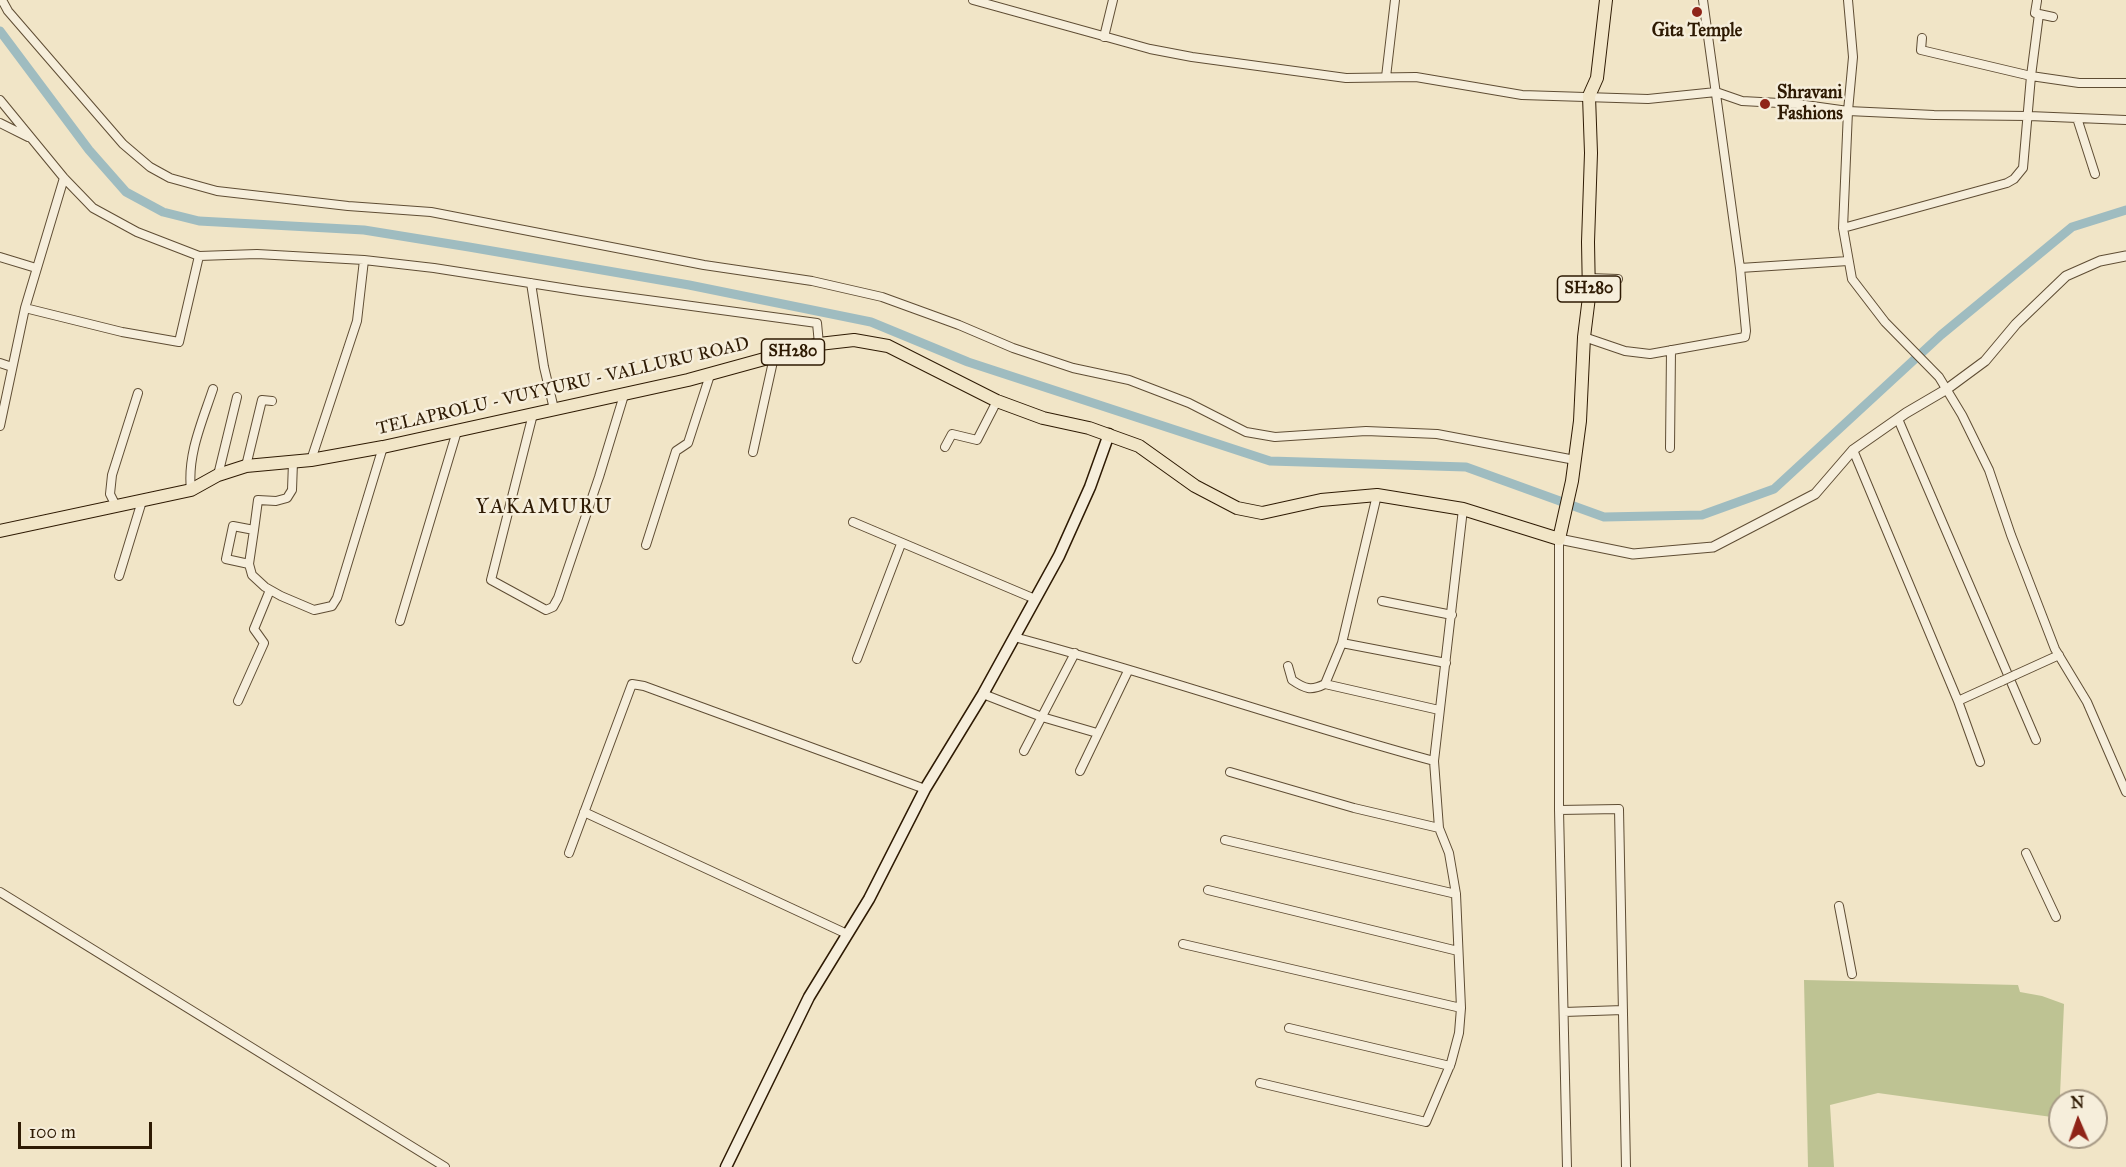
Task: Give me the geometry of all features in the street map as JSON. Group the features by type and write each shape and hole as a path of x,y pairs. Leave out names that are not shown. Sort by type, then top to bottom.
{"main road":[{"name":"SH280","path":"1559,539 1572,482 1580,421 1589,278 1589,96 1597,78 1606,0"},
{"name":"TELAPROLU - VUYYURU - VALLURU ROAD","path":"0,531 190,490 218,475 246,466 312,460 383,447 710,375 819,344 854,340 888,346 997,401 1043,418 1108,434 1140,446 1195,486 1238,508 1262,513 1321,500 1377,495 1463,509 1559,539"},
{"path":"726,1167 809,997 869,899 925,789 983,694 1075,524 1108,434"}],"street":[{"path":"2,0 8,11 123,144 150,167 170,178 217,191 348,206 431,212 704,265 812,281 882,297 959,325 1013,348 1073,368 1129,380 1189,403 1246,432 1275,437 1366,431 1437,434 1575,460"},
{"path":"973,0 1150,49 1347,78 1416,78 1522,95 1648,99 1716,92 1742,101 1798,104 1848,111 1945,116 2029,116 2126,120"},
{"path":"1104,37 1113,0"},
{"path":"1386,77 1394,0"},
{"path":"1584,337 1625,351 1650,354 1744,337 1746,331 1740,268 1703,0"},
{"path":"1848,0 1853,57 1848,111 1843,228 1852,279 1857,288 1939,377 1947,389 1989,470 2036,601 2059,655 2087,702 2126,792"},
{"path":"2037,1 2035,13 2053,17"},
{"path":"1843,228 2007,183 2014,179 2023,168 2025,161 2031,76 2039,14"},
{"path":"1922,38 1921,50 2031,76 2079,83 2126,83"},
{"path":"0,100 64,178 93,207 137,232 199,256 257,254 364,260 434,268 817,323 819,344"},
{"path":"2077,118 2095,174"},
{"path":"0,123 31,138"},
{"path":"0,426 25,308 64,178"},
{"path":"25,308 122,332 179,342 199,256"},
{"path":"1567,1167 1559,810 1559,539 1633,554 1713,547 1815,494 1853,450 1985,362 2016,324 2066,276 2100,261 2126,256"},
{"path":"0,257 36,268"},
{"path":"312,460 357,321 364,260"},
{"path":"1740,268 1848,261"},
{"path":"1589,278 1618,279"},
{"path":"531,283 544,367 554,410"},
{"path":"1670,448 1671,350"},
{"path":"753,452 774,357"},
{"path":"0,363 12,367"},
{"path":"646,545 676,451 688,443 710,375"},
{"path":"190,490 191,455 213,389"},
{"path":"116,506 110,495 112,475 138,393"},
{"path":"533,414 490,580 546,610 553,607 558,598 624,395"},
{"path":"218,475 237,397"},
{"path":"246,466 262,400 272,401"},
{"path":"945,447 952,434 977,440 997,401"},
{"path":"1898,419 2036,740"},
{"path":"400,621 458,431"},
{"path":"293,462 292,490 287,498 276,501 258,500 249,564 252,575 270,590 314,610 332,606 343,584 383,447"},
{"path":"1853,450 1958,701 1980,762"},
{"path":"1325,684 1342,643 1377,495"},
{"path":"119,576 142,501"},
{"path":"1260,1083 1426,1122 1450,1066 1458,1034 1461,1008 1456,894 1449,854 1439,828 1434,761 1463,509"},
{"path":"853,522 1035,599"},
{"path":"249,564 226,559 233,526 254,530"},
{"path":"857,659 901,544"},
{"path":"238,701 264,643 254,629 270,590"},
{"path":"1382,601 1452,615"},
{"path":"1014,637 1075,653 1128,671 1434,761"},
{"path":"1342,643 1446,663"},
{"path":"1024,751 1075,653"},
{"path":"1958,701 2059,655"},
{"path":"1288,666 1292,680 1304,688 1313,690 1325,684 1440,710"},
{"path":"1080,771 1128,671"},
{"path":"569,853 633,684 644,686 925,789"},
{"path":"983,694 1042,717 1097,733"},
{"path":"1230,772 1354,808 1439,828"},
{"path":"1559,810 1619,809 1626,1167"},
{"path":"584,812 847,934"},
{"path":"1225,840 1456,894"},
{"path":"2026,853 2056,917"},
{"path":"1208,890 1458,951"},
{"path":"0,892 445,1167"},
{"path":"1839,906 1852,974"},
{"path":"1183,944 1461,1008"},
{"path":"1564,1012 1623,1010"},
{"path":"1289,1028 1450,1066"}],"green space":[{"path":"1804,980 2018,985 2020,992 2042,996 2064,1004 2060,1089 2048,1089 2048,1116 1878,1093 1830,1105 1834,1167 1808,1167"}],"waterway":[{"path":"0,31 89,150 126,192 163,212 199,221 364,230 689,285 871,322 968,362 1270,461 1466,467 1604,517 1702,515 1774,489 1941,335 2072,227 2126,210"}],"place":[{"name":"Gita Temple","path":"1697,12"},
{"name":"Shravani Fashions","path":"1765,104"}],"district":[{"name":"YAKAMURU","path":"544,508"}]}
